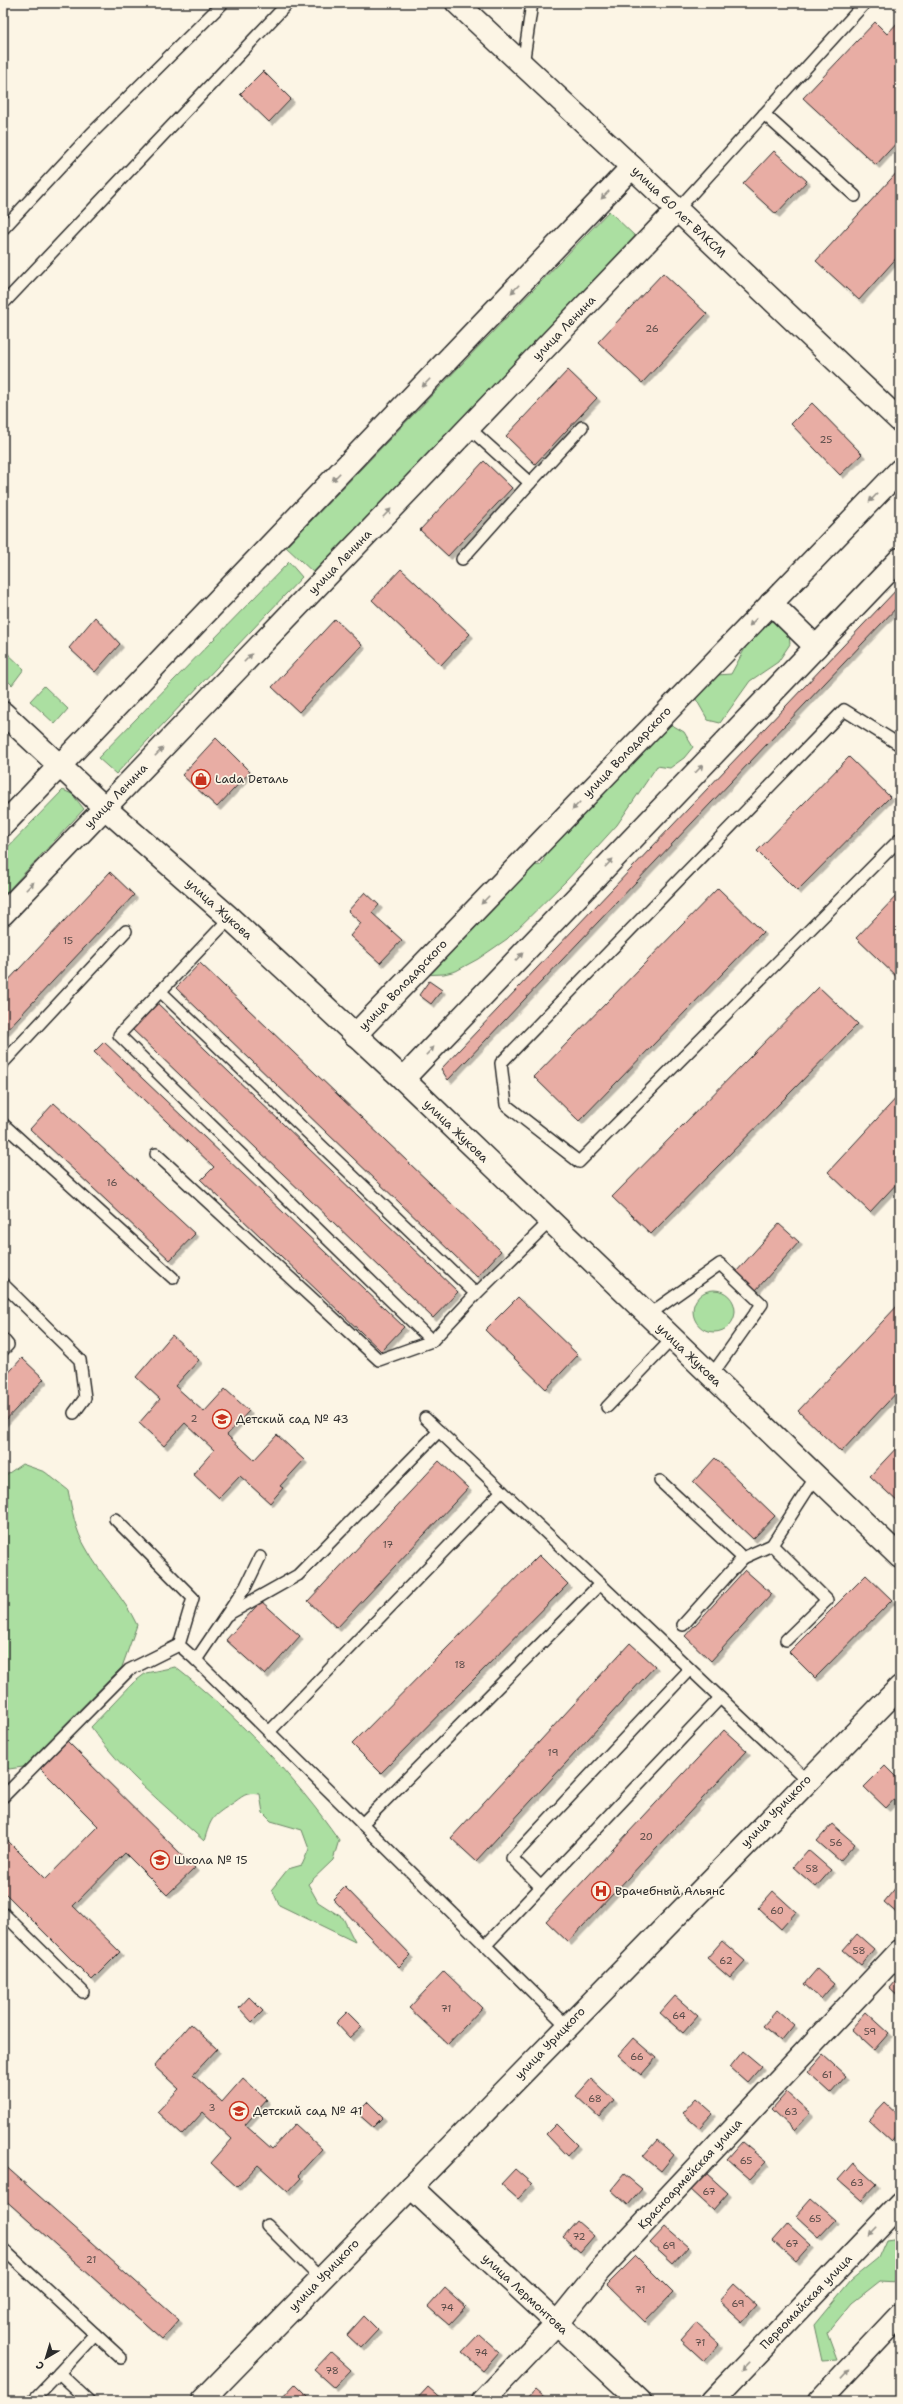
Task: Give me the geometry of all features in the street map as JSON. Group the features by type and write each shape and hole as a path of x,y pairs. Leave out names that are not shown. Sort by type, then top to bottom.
{"street":[{"name":"улица 60 лет ВЛКСМ","path":"457,3 900,422"},
{"path":"3,825 632,167"},
{"name":"улица Ленина","path":"3,914 677,210"},
{"path":"875,398 900,406"},
{"name":"улица Володарского","path":"355,1035 900,470"},
{"path":"403,1079 900,559"},
{"path":"771,603 816,647"},
{"name":"улица Жукова","path":"3,713 105,808 230,918 403,1079 815,1478 900,1558"},
{"name":"улица Урицкого","path":"202,2401 807,1780 900,1687"},
{"name":"Красноармейская улица","path":"483,2401 557,2323 599,2271 900,1951"},
{"name":"улица Лермонтова","path":"410,2187 640,2401"},
{"name":"Первомайская улица","path":"712,2401 900,2204"},
{"path":"819,2401 900,2315"}],"lane":[{"path":"3,229 91,134 223,3"},
{"path":"3,304 288,3"},
{"path":"523,65 532,3"},
{"path":"677,210 865,3"},
{"path":"764,114 855,196"},
{"path":"462,559 582,427"},
{"path":"469,428 530,483"},
{"path":"900,745 844,710 501,1064 506,1105 579,1162 900,838"},
{"path":"230,918 119,1035 432,1341"},
{"path":"3,1063 126,931"},
{"path":"160,991 476,1294"},
{"path":"3,1124 173,1278"},
{"path":"156,1154 379,1360 432,1341 476,1294 550,1221"},
{"path":"648,1315 720,1264 762,1304 711,1376"},
{"path":"3,1284 80,1360 85,1398 74,1413"},
{"path":"607,1407 672,1338"},
{"path":"3,1339 8,1344 3,1350"},
{"path":"425,1418 807,1780"},
{"path":"223,1617 298,1574 439,1431"},
{"path":"683,1624 743,1558 772,1545 815,1478"},
{"path":"660,1480 743,1558"},
{"path":"269,1732 502,1491"},
{"path":"3,1797 129,1670 179,1645 193,1598 115,1519"},
{"path":"772,1545 826,1600 786,1640"},
{"path":"196,1660 223,1617 246,1586 260,1557"},
{"path":"362,1824 600,1584"},
{"path":"179,1645 196,1660 567,2026"},
{"path":"541,1887 512,1858 690,1669"},
{"path":"485,1946 720,1698"},
{"path":"3,1913 83,1992"},
{"path":"267,2225 321,2279"},
{"path":"3,2248 121,2358"},
{"path":"32,2401 95,2334"},
{"path":"59,2373 89,2401"}],"green space":[{"path":"609,211 638,239 315,574 286,547"},
{"path":"289,562 302,577 116,774 98,758"},
{"path":"765,620 788,625 790,644 778,662 750,681 720,723 708,720 693,694 717,675 731,674 749,641"},
{"path":"3,649 24,669 12,685 3,676"},
{"path":"44,686 68,709 55,724 30,701"},
{"path":"672,725 684,732 693,747 684,758 670,768 657,766 617,825 566,881 507,939 478,959 456,971 444,974 421,975 525,866 541,865 557,832 658,727"},
{"path":"63,790 72,794 84,809 3,896 3,852"},
{"path":"710,1290 718,1290 729,1296 735,1307 735,1315 729,1326 718,1332 710,1332 699,1326 693,1315 693,1307 699,1296"},
{"path":"22,1464 45,1472 68,1490 74,1520 82,1541 98,1568 126,1605 137,1625 122,1667 23,1767 9,1769 3,1763 3,1477"},
{"path":"175,1667 219,1704 284,1770 339,1840 333,1860 308,1884 318,1902 343,1918 355,1942 279,1905 272,1889 288,1869 302,1865 309,1849 302,1830 271,1821 263,1813 260,1794 244,1795 215,1816 210,1823 204,1841 129,1772 91,1727 133,1683 146,1673"},
{"path":"900,2238 900,2280 898,2282 880,2281 852,2303 827,2333 837,2360 822,2361 814,2325 851,2280 878,2258 886,2240"}],"building":[{"path":"900,20 900,139 876,165 803,98 875,22 887,34"},
{"path":"263,71 291,99 269,122 240,94"},
{"path":"774,151 807,181 776,214 743,184"},
{"path":"900,169 900,254 859,300 816,261"},
{"path":"663,273 707,314 642,383 598,342"},
{"path":"568,370 597,398 535,464 506,436"},
{"path":"812,403 862,454 840,475 791,424"},
{"path":"484,461 512,488 448,556 420,530"},
{"path":"401,569 470,634 441,665 372,600"},
{"path":"900,586 900,604 448,1080 441,1069"},
{"path":"95,617 120,644 95,672 69,648"},
{"path":"335,619 362,645 299,712 272,687"},
{"path":"216,738 250,772 217,807 182,775"},
{"path":"849,757 890,797 797,891 757,851"},
{"path":"110,872 134,895 3,1034 3,986"},
{"path":"718,888 763,932 579,1121 534,1077"},
{"path":"365,892 379,905 372,913 402,940 380,963 350,936 361,923 348,911"},
{"path":"900,892 900,980 856,938"},
{"path":"200,963 501,1251 477,1277 176,988"},
{"path":"429,981 442,990 431,1004 419,995"},
{"path":"819,987 858,1024 651,1234 612,1197"},
{"path":"156,1002 458,1292 433,1318 131,1028"},
{"path":"104,1042 404,1327 381,1351 201,1180 214,1167 94,1052"},
{"path":"900,1094 900,1180 870,1212 828,1172"},
{"path":"54,1103 195,1234 170,1260 30,1129"},
{"path":"779,1224 799,1242 756,1290 736,1272"},
{"path":"518,1297 578,1355 546,1389 485,1330"},
{"path":"900,1303 900,1389 841,1452 798,1411"},
{"path":"172,1335 199,1360 175,1386 204,1412 225,1389 249,1411 227,1435 254,1460 277,1435 304,1460 280,1486 283,1488 270,1503 240,1476 219,1498 193,1474 214,1450 185,1423 164,1446 139,1423 160,1399 136,1377"},
{"path":"22,1358 44,1379 3,1423 3,1379"},
{"path":"900,1444 900,1504 870,1476"},
{"path":"715,1458 775,1516 753,1539 693,1482"},
{"path":"439,1461 468,1488 337,1628 308,1601"},
{"path":"539,1555 568,1584 381,1773 352,1744"},
{"path":"745,1570 772,1594 711,1661 685,1636"},
{"path":"866,1575 892,1600 815,1678 789,1652"},
{"path":"261,1601 300,1636 265,1675 226,1640"},
{"path":"630,1643 655,1666 476,1861 451,1838"},
{"path":"724,1730 747,1751 568,1942 546,1921"},
{"name":"Школа № 15","path":"66,1740 195,1868 167,1895 125,1853 73,1906 120,1952 92,1980 3,1891 3,1836 46,1879 98,1826 39,1767"},
{"path":"885,1766 900,1781 900,1793 886,1808 864,1787"},
{"path":"832,1824 855,1844 840,1861 817,1841"},
{"path":"808,1850 831,1870 816,1887 793,1867"},
{"path":"897,1886 900,1888 900,1916 884,1902"},
{"path":"345,1887 411,1955 399,1967 333,1899"},
{"path":"773,1891 796,1912 781,1929 758,1908"},
{"path":"857,1934 874,1949 861,1965 843,1950"},
{"path":"722,1941 745,1961 730,1978 707,1958"},
{"path":"817,1969 834,1984 821,1999 804,1984"},
{"path":"444,1971 482,2008 448,2044 409,2008"},
{"path":"900,1975 900,1998 889,1988"},
{"path":"675,1996 698,2016 683,2033 660,2013"},
{"path":"249,1997 263,2011 252,2022 239,2008"},
{"path":"777,2010 794,2025 781,2041 763,2026"},
{"path":"347,2012 362,2027 350,2038 336,2023"},
{"path":"866,2012 889,2033 874,2050 851,2029"},
{"path":"190,2024 217,2049 193,2075 222,2102 243,2078 267,2100 245,2125 272,2149 295,2124 322,2149 298,2175 301,2178 288,2192 258,2165 237,2187 211,2163 232,2139 203,2112 182,2135 157,2112 179,2089 154,2066"},
{"path":"633,2038 656,2058 641,2075 618,2055"},
{"path":"743,2051 761,2066 747,2082 730,2067"},
{"path":"823,2055 846,2076 831,2093 808,2072"},
{"path":"591,2079 614,2100 599,2117 576,2096"},
{"path":"787,2092 810,2113 794,2130 772,2109"},
{"path":"696,2098 713,2113 699,2128 682,2113"},
{"path":"368,2102 383,2117 373,2127 357,2113"},
{"path":"885,2103 900,2117 900,2132 892,2141 869,2120"},
{"path":"556,2124 577,2145 567,2156 546,2134"},
{"path":"657,2140 674,2155 661,2171 643,2156"},
{"path":"742,2142 766,2162 750,2179 727,2159"},
{"path":"853,2163 876,2184 861,2200 838,2180"},
{"path":"3,2164 179,2320 162,2339 3,2198"},
{"path":"515,2169 532,2184 518,2199 501,2184"},
{"path":"705,2172 728,2193 713,2210 690,2189"},
{"path":"624,2174 642,2189 628,2205 611,2190"},
{"path":"811,2199 835,2220 819,2237 796,2216"},
{"path":"577,2221 594,2236 580,2252 563,2237"},
{"path":"788,2224 811,2245 796,2262 773,2241"},
{"path":"665,2227 688,2247 673,2264 650,2243"},
{"path":"636,2256 673,2293 645,2322 607,2285"},
{"path":"734,2284 757,2305 742,2322 719,2301"},
{"path":"445,2288 466,2307 449,2325 428,2307"},
{"path":"364,2316 378,2330 361,2348 347,2335"},
{"path":"696,2323 719,2344 704,2361 681,2340"},
{"path":"479,2334 499,2352 483,2370 462,2352"},
{"path":"331,2352 351,2370 334,2388 314,2370"},
{"path":"295,2384 312,2401 281,2399"},
{"path":"428,2387 444,2401 415,2401"},
{"path":"535,2389 549,2401 524,2401"}],"place":[{"name":"Lada Dеталь","path":"201,779"},
{"name":"Детский сад № 43","path":"222,1419"},
{"name":"Школа № 15","path":"160,1860"},
{"name":"Врачебный Альянс","path":"601,1891"},
{"name":"Детский сад № 41","path":"239,2111"}]}
